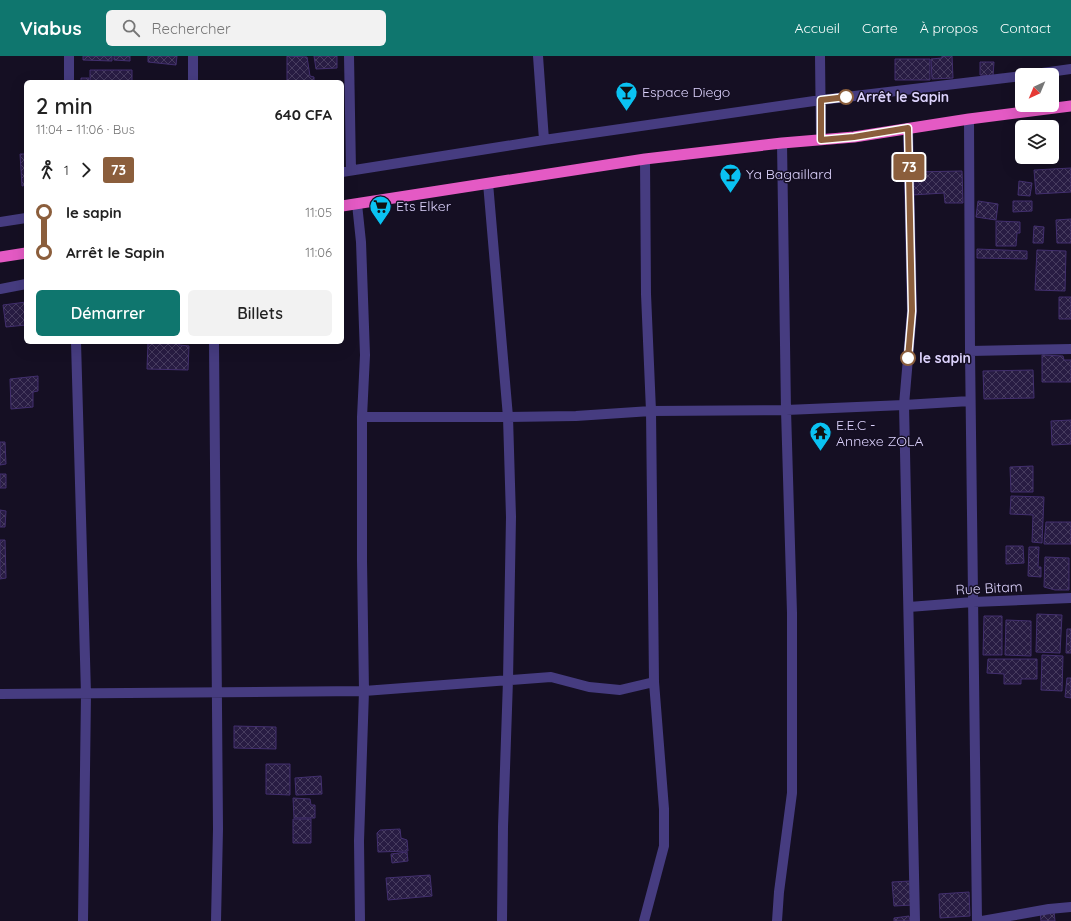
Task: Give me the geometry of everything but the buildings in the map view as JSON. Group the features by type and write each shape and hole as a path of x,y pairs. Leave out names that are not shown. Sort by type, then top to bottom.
{"highway":[{"path":"344,206 645,159 782,143 854,137 969,119 1071,106"},
{"path":"0,257 24,253"}],"street":[{"path":"69,80 70,56"},
{"path":"193,56 193,80"},
{"path":"349,56 347,171 544,140 821,100 1015,77"},
{"path":"538,56 544,140"},
{"path":"820,56 821,140"},
{"path":"1059,71 1071,69"},
{"path":"969,119 970,400 978,921"},
{"path":"908,128 912,311 904,405 915,921"},
{"path":"777,921 779,892 792,793 792,613 786,410 782,143"},
{"path":"644,921 664,846 664,809 654,682 651,411 646,294 645,159"},
{"path":"488,184 508,417 511,517 502,921"},
{"path":"357,204 361,242 365,355 362,418 364,691 359,841 360,921"},
{"path":"0,222 24,218"},
{"path":"0,288 24,284"},
{"path":"76,344 86,694 83,921"},
{"path":"214,344 218,829 216,921"},
{"path":"970,351 1071,349"},
{"path":"362,418 576,416 651,411 786,410 904,405 970,400"},
{"name":"Rue Bitam","path":"909,606 1071,598"},
{"path":"0,694 364,691 551,677 589,687 620,690 654,682"},
{"path":"982,921 1049,909 1071,907"}],"bus line":[{"name":"73","path":"846,97 821,100 821,140 854,137 908,128 912,311 908,358"}],"place":[{"name":"Arrêt le Sapin","path":"846,97"},
{"name":"Espace Diego","path":"627,112"},
{"name":"Ya Bagaillard","path":"731,194"},
{"name":"Ets Elker","path":"380,226"},
{"name":"le sapin","path":"908,358"},
{"name":"E.E.C - Annexe ZOLA","path":"821,452"}]}
